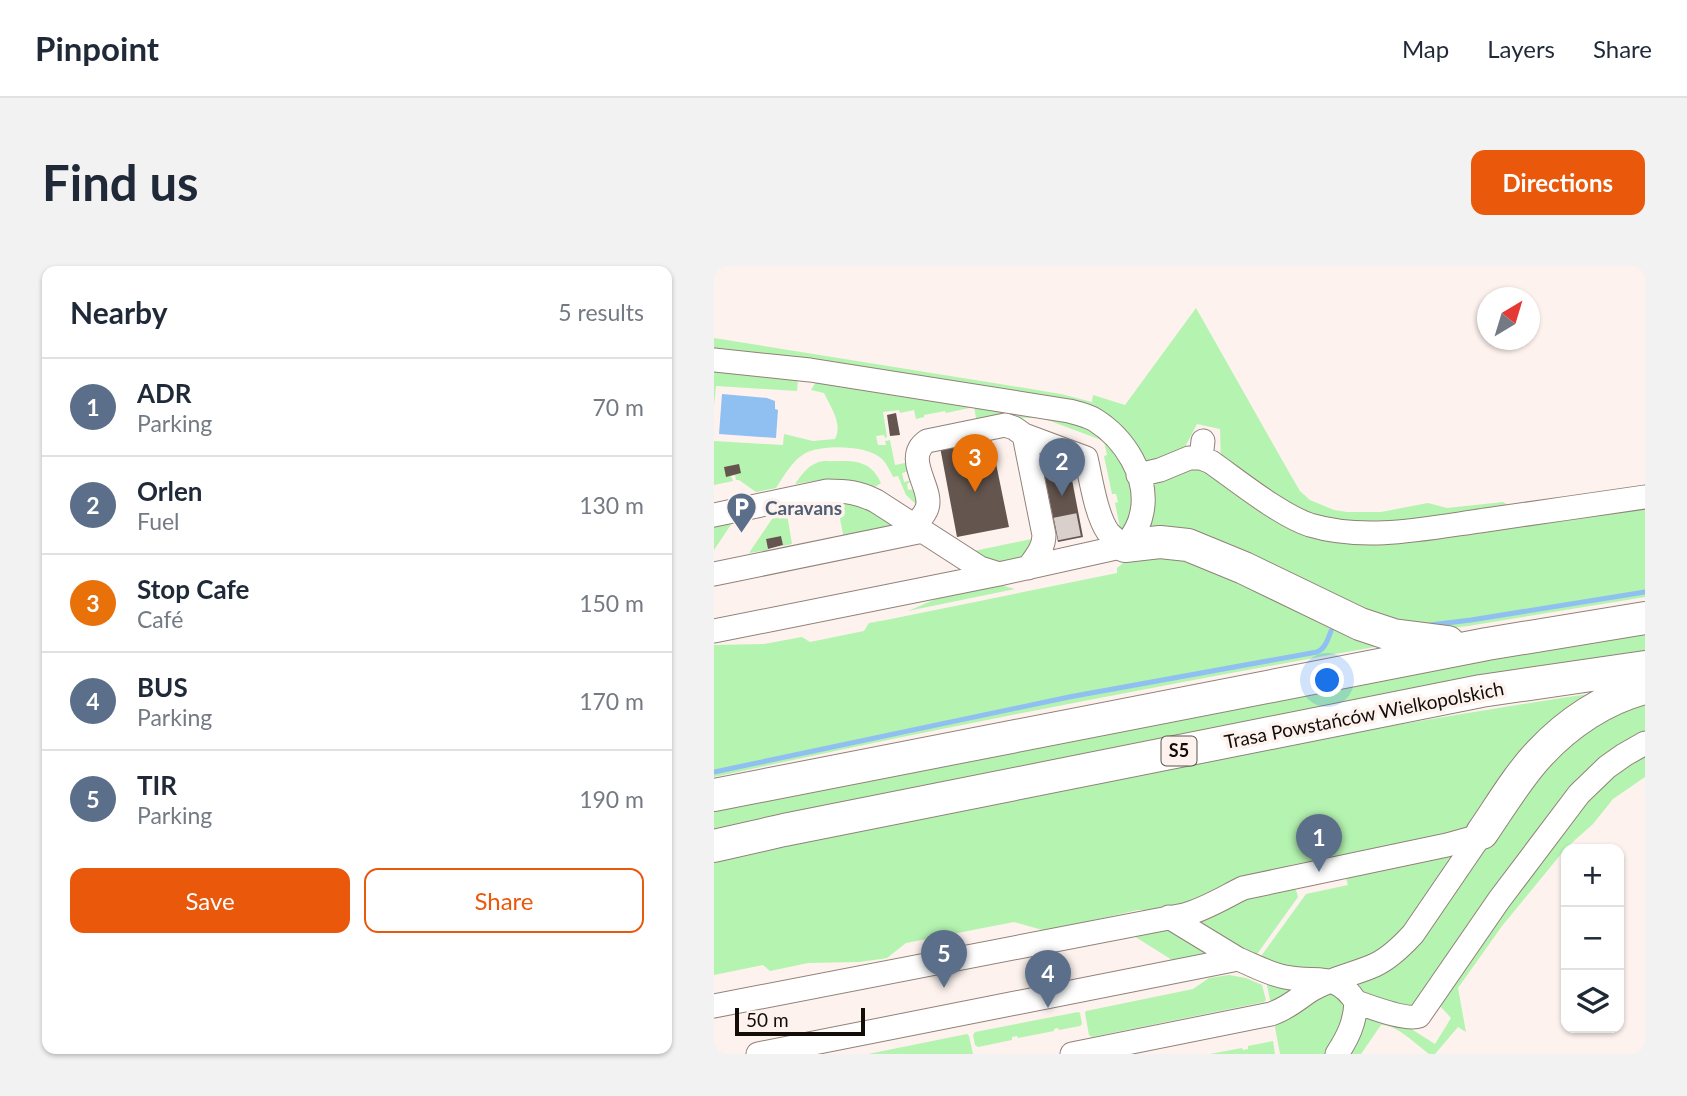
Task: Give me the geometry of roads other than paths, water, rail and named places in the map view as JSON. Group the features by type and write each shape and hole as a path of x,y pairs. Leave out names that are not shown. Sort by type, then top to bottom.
{"highway":[{"path":"1125,546 1160,542 1188,545 1244,568 1360,624 1393,635 1488,644"},
{"name":"S5","path":"714,795 1488,644 1645,618"},
{"name":"Trasa Powstańców Wielkopolskich","path":"714,846 1481,691 1645,667"},
{"path":"1482,833 1538,754 1578,720 1610,700 1645,688"}],"lane":[{"path":"714,360 810,370 1069,411 1092,418 1109,429 1127,448 1144,498 1142,514 1133,536 1125,546 714,631"},
{"path":"918,529 928,504 917,455 921,445 927,441 1005,425 1086,458 1091,522 1125,546"},
{"path":"1024,435 1050,530 1028,568"},
{"path":"1138,475 1160,470 1202,450 1211,462 1293,517 1309,524 1351,533 1440,527 1645,497"},
{"path":"714,514 827,491 860,493 980,568 999,574"},
{"path":"714,574 918,529"},
{"path":"1169,917 1238,959 1268,972 1285,977 1332,980 1343,987 1356,1002 1414,1018 1419,1016 1499,900 1573,800 1607,768 1645,743"},
{"path":"714,1006 1199,911 1243,888 1447,845 1482,833"},
{"path":"1072,1054 1140,1047 1271,1014 1286,1009 1313,989 1332,980 1373,966 1401,947 1423,921 1482,833"},
{"path":"758,1054 1238,959"},
{"path":"1337,1054 1353,1026 1356,1002"}],"water":[{"path":"722,394 775,401 775,409 778,410 776,438 719,434"}],"waterway":[{"path":"1430,625 1645,592"},
{"path":"714,772 1069,697 1317,652 1324,646 1331,631"}],"tunnel":[{"path":"1056,529 1081,524"}],"place":[{"name":"Stop Cafe","path":"975,492"},
{"name":"Orlen","path":"1062,496"},
{"name":"Caravans","path":"742,535"},
{"name":"ADR","path":"1319,872"},
{"name":"TIR","path":"944,988"},
{"name":"BUS","path":"1048,1008"}]}
